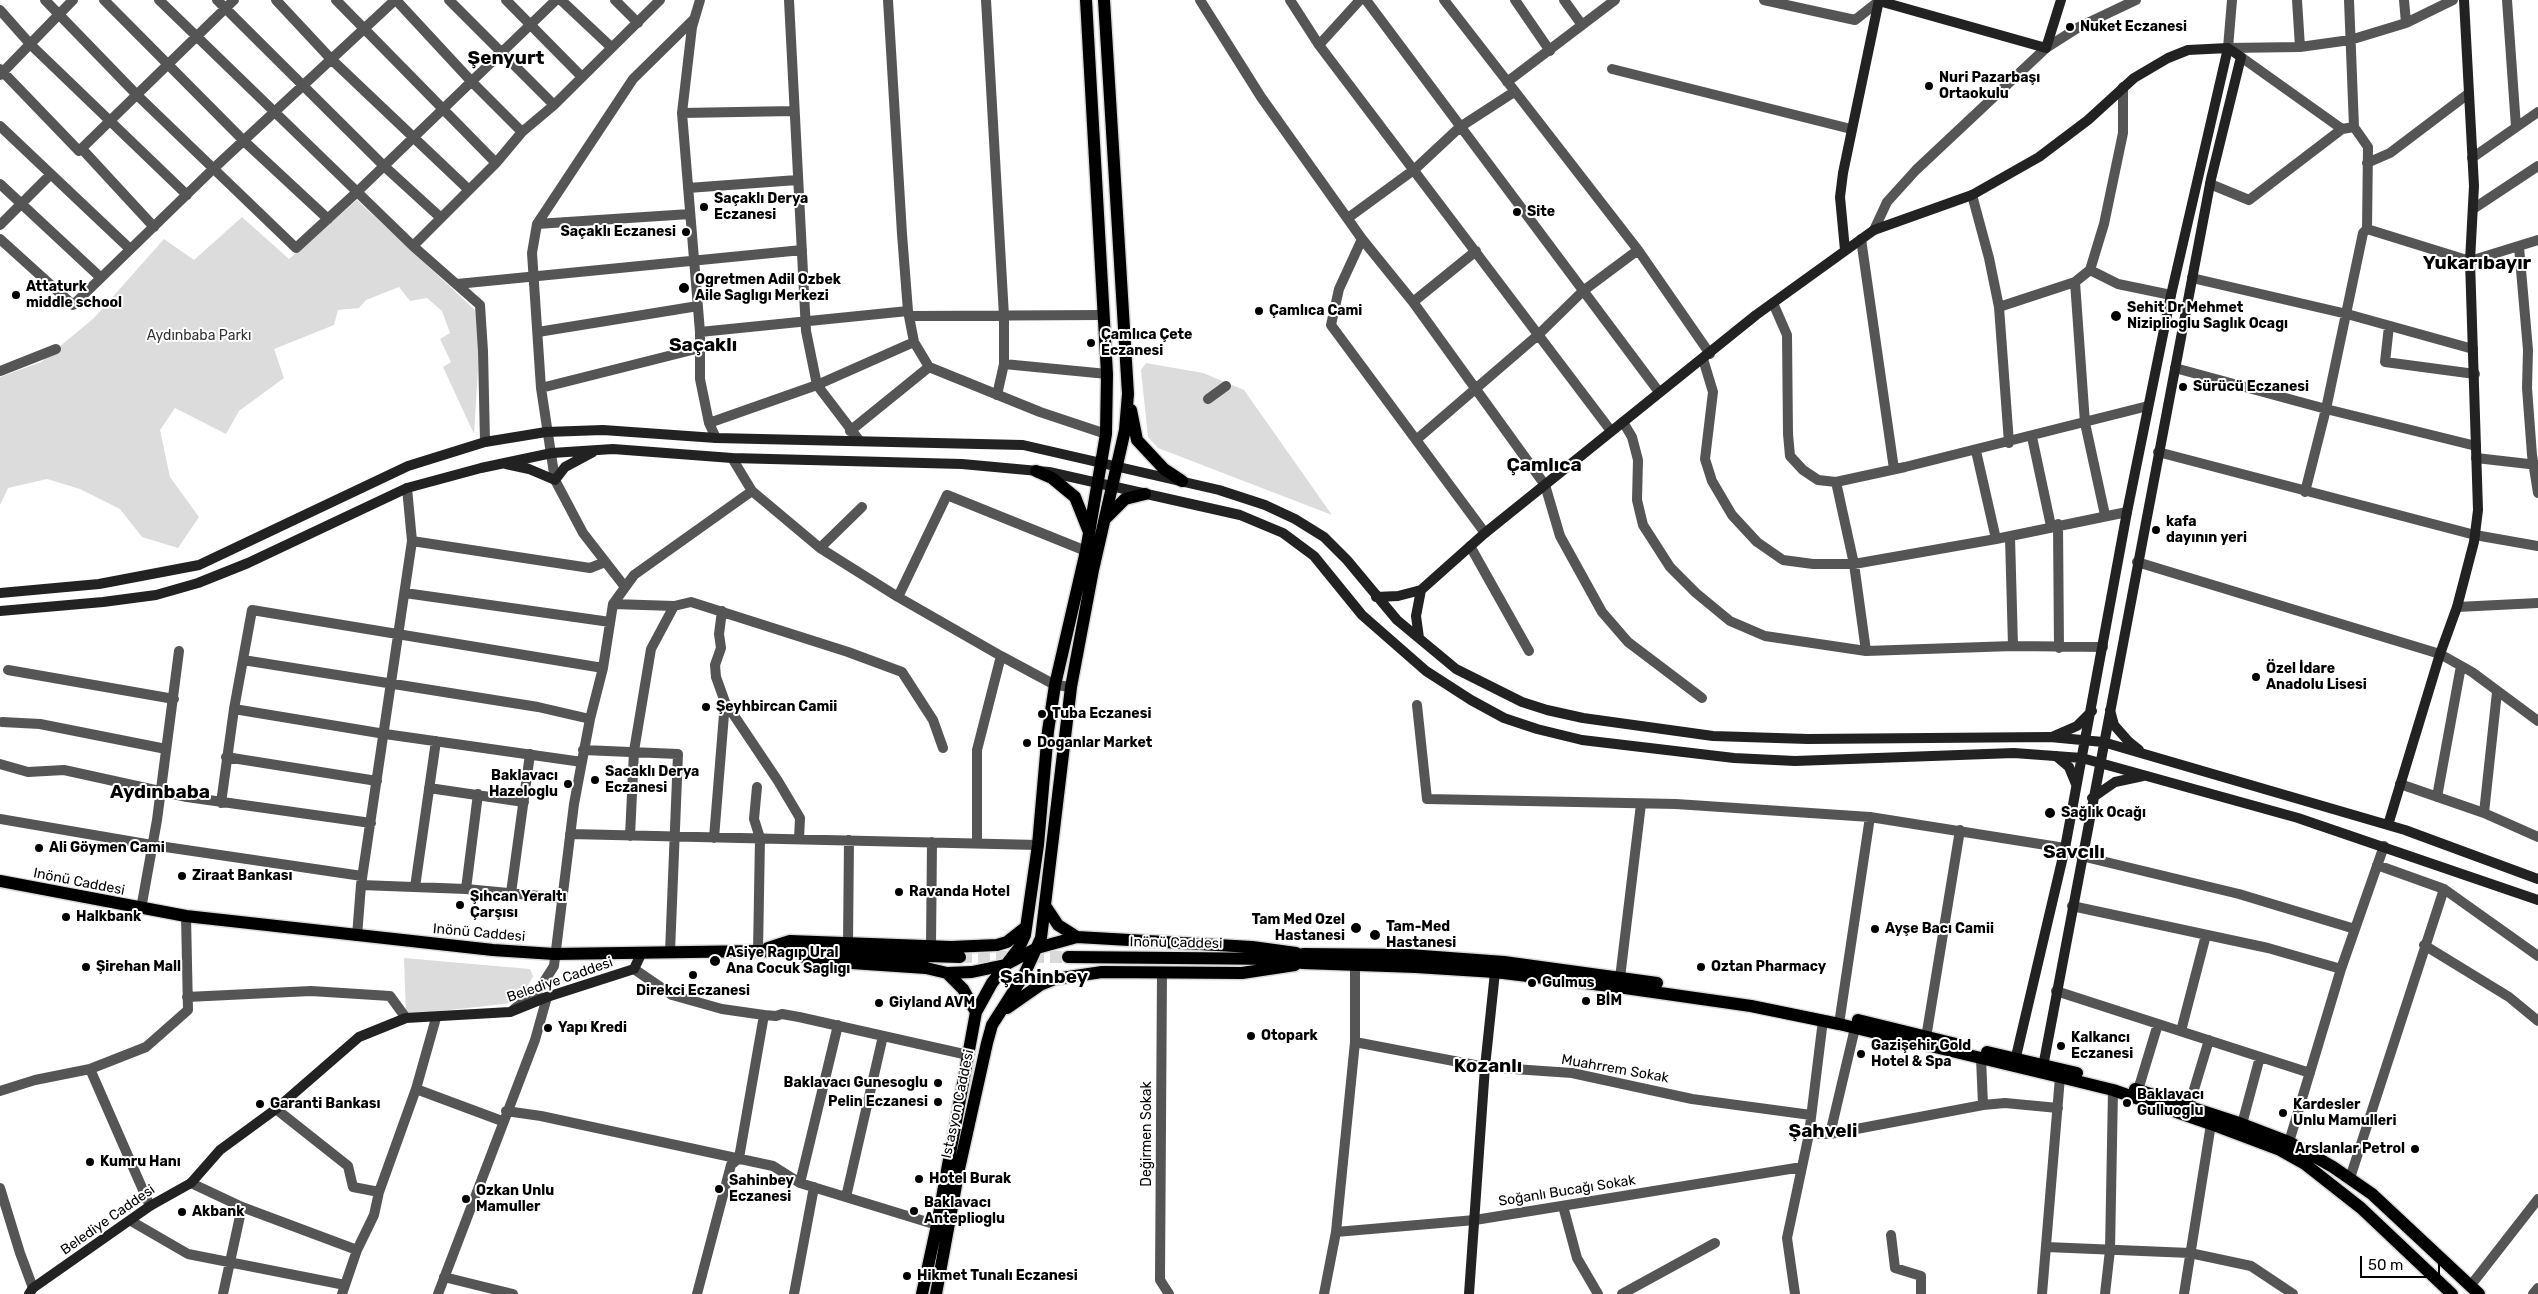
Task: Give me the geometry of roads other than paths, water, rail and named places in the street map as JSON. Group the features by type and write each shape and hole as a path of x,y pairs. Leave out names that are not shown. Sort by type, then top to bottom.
{"main road":[{"path":"922,1294 937,1225 976,1012 992,983 1019,948 1026,927 1038,845 1048,731 1055,685 1086,551 1106,434 1107,374 1097,230 1086,0"},
{"path":"1104,0 1128,394 1137,440 1164,469 1182,481"},
{"path":"1845,250 1840,197 1851,129 1879,0 2046,48 2061,0"},
{"path":"2388,824 2440,654 2457,608 2475,535 2478,510 2470,261 2473,209 2472,158 2464,0"},
{"path":"2015,1063 2065,848 2092,711 2127,512 2171,295 2228,48"},
{"path":"1376,597 1398,596 1421,590 1485,533 1660,392 1774,303 1874,230 1972,195 2039,158 2088,120 2124,87 2168,58 2188,50 2228,48 2241,58 2210,184 2109,708 2043,1068"},
{"name":"Istasyon Caddesi","path":"936,1294 974,1096 992,1025 1017,987 1037,948 1046,907 1072,687 1093,570 1125,430 1128,394"},
{"path":"0,593 99,584 199,565 408,466 485,442 546,432 603,430 716,438 1023,445 1066,454 1101,465 1182,481 1265,505 1295,519 1324,537 1347,560 1397,620 1456,669 1522,702 1583,718 1723,737 1780,739 2050,737 2103,742 2388,824 2538,879"},
{"path":"0,611 103,602 156,595 198,583 248,563 407,488 502,463 552,453 613,448 732,458 898,460 1036,471 1240,515 1283,533 1314,556 1362,615 1426,671 1470,700 1504,718 1537,729 1582,740 1752,759 1795,761 2014,753 2082,758 2099,761 2298,818 2538,900"},
{"path":"502,463 529,470 555,480 565,466 600,450"},
{"path":"1036,471 1052,478 1075,497 1089,533"},
{"path":"1106,518 1125,499 1145,494"},
{"path":"1419,638 1416,616 1421,590"},
{"path":"2109,708 2114,725 2128,742 2146,755"},
{"path":"2050,737 2077,726 2092,711"},
{"path":"2056,755 2069,766 2077,785"},
{"path":"2092,798 2115,782 2135,776 2151,776"},
{"name":"Inönü Caddesi","path":"0,881 186,916 358,936 554,954 758,951 960,957"},
{"path":"1046,907 1058,925 1077,937"},
{"path":"758,951 790,941 997,945 1007,942 1026,927"},
{"path":"758,951 784,958 918,967 947,973 972,972 1005,965 1037,948 1077,937 1252,947 1303,959 1354,965 1495,972 1704,998 1822,1020 1840,1020 1855,1028 1925,1042 1981,1058 2043,1068 2138,1090 2242,1124 2288,1142 2350,1178 2372,1194 2475,1290"},
{"name":"Belediye Caddesi","path":"31,1291 150,1206 191,1183 220,1150 276,1109 359,1037 406,1018 436,1018 510,1012 547,997 634,969 642,952"},
{"path":"1002,1012 1040,986 1055,979 1102,972 1242,973 1303,959 1409,955 1504,962 1620,978 1840,1020 2015,1063"},
{"name":"Inönü Caddesi","path":"1068,957 1303,959"},
{"path":"1470,1294 1485,1067 1495,972"},
{"path":"947,973 963,989 976,1012"},
{"path":"2043,1068 2060,1077 2113,1090 2280,1150 2324,1176 2361,1208 2452,1294"}],"street":[{"path":"45,0 137,95 296,248 357,192 556,0"},
{"path":"73,0 31,45 1,72 79,151 110,123 195,36 234,0"},
{"path":"104,0 244,141 328,219"},
{"path":"159,0 413,246 480,305 484,351 485,442"},
{"path":"217,0 304,83 384,166 442,218"},
{"path":"276,0 331,59 469,190"},
{"path":"336,0 496,163"},
{"path":"0,239 72,305 304,83 396,0 471,81 522,132"},
{"path":"450,0 554,105"},
{"path":"506,0 582,77"},
{"path":"561,0 611,48"},
{"path":"615,0 638,23"},
{"path":"413,246 496,163 522,132 554,105 660,0"},
{"path":"700,0 694,19 682,113 700,332 700,379 710,423 716,438"},
{"path":"789,0 805,322 817,386 850,431 859,440"},
{"path":"888,0 909,313 914,342 929,367 997,395 1106,434"},
{"path":"986,0 1004,316 1004,364 997,395"},
{"path":"1200,0 1261,97 1362,239 1413,302 1545,485 1560,536 1602,612 1628,642 1702,698"},
{"path":"1290,0 1319,45 1415,169 1611,431"},
{"path":"1319,45 1360,0"},
{"path":"1366,0 1660,392"},
{"path":"1444,0 1638,250 1706,356 1713,392 1705,459 1712,481 1732,515 1757,542 1783,560 1813,564 1854,564 1996,539 2055,525 2127,512"},
{"path":"1515,0 1550,51"},
{"path":"1564,0 1582,25"},
{"path":"1507,82 1616,0"},
{"path":"1764,0 1855,20 1879,0"},
{"path":"1874,230 1887,202 1916,170 2046,48 2079,27 2122,4 2136,0"},
{"path":"2232,0 2228,48 2300,47 2350,40 2406,23 2453,0"},
{"path":"2297,0 2300,47"},
{"path":"2305,492 2326,410 2363,233 2367,229 2368,147 2354,127 2349,0"},
{"path":"2404,0 2406,23"},
{"path":"2507,0 2516,127"},
{"path":"0,10 31,45 187,195"},
{"path":"625,587 583,533 555,480 552,453 546,432 541,388 532,253 537,224 633,79 694,19"},
{"path":"2241,58 2342,129"},
{"path":"1612,69 1851,129"},
{"path":"1999,307 2074,282 2090,270 2106,215 2123,133 2124,87"},
{"path":"1348,218 1415,169 1460,127 1514,92"},
{"path":"2367,163 2390,153 2468,94"},
{"path":"682,113 794,111"},
{"path":"2472,158 2538,112"},
{"path":"0,126 130,249"},
{"path":"2210,184 2249,200 2342,129 2354,127"},
{"path":"82,149 154,226"},
{"path":"2473,209 2538,166"},
{"path":"0,225 50,175"},
{"path":"688,188 797,180"},
{"path":"0,184 100,277"},
{"path":"1972,195 1989,258 1999,307 2009,442"},
{"path":"537,224 690,214"},
{"path":"2367,229 2470,261 2538,240"},
{"path":"1362,239 1339,290 1331,325 1485,533"},
{"path":"1861,239 1894,469"},
{"path":"2519,247 2528,350 2527,388 2538,493"},
{"path":"456,284 802,250"},
{"path":"1416,440 1538,335 1583,291 1638,250"},
{"path":"1413,302 1476,252"},
{"path":"2090,270 2118,284 2171,295"},
{"path":"2192,278 2347,314 2473,349"},
{"path":"2074,282 2085,422 2105,515"},
{"path":"1774,303 1787,335 1790,456 1803,470 1818,480 1836,482 1976,451 2148,406"},
{"path":"538,332 698,306"},
{"path":"700,332 909,313 1004,316 1104,315"},
{"path":"2389,326 2385,362 2474,374"},
{"path":"710,423 817,386 914,342"},
{"path":"541,388 700,348"},
{"path":"0,371 56,349"},
{"path":"1004,364 1107,374"},
{"path":"850,431 929,367"},
{"path":"2175,368 2326,410 2476,446"},
{"path":"1208,400 1226,386"},
{"path":"1623,422 1632,437 1638,460 1637,500 1643,525 1670,567 1696,593 1730,621 1765,636 1866,651 2013,646 2103,648"},
{"path":"2032,437 2055,525 2059,648"},
{"path":"1976,451 1996,539"},
{"path":"2158,452 2475,535 2538,546"},
{"path":"732,458 752,491 820,548 898,597 1001,656 1055,685 1072,687"},
{"path":"2476,458 2535,465"},
{"path":"1836,482 1854,564 1866,651"},
{"path":"358,936 361,881 385,734 390,684 412,541 407,488"},
{"path":"510,1012 538,991 554,966 561,898 583,750 603,668 614,604 634,575 752,491"},
{"path":"898,597 947,496 1086,551"},
{"path":"820,548 862,507"},
{"path":"2010,536 2013,646"},
{"path":"412,541 590,568 605,562"},
{"path":"1470,546 1529,651"},
{"path":"2137,562 2440,654 2461,666 2538,721"},
{"path":"405,593 610,622"},
{"path":"614,604 674,606 691,602 848,652 902,672 933,720 943,748"},
{"path":"2457,608 2538,603"},
{"path":"630,836 634,751 651,650 674,606"},
{"path":"221,802 226,757 252,610 603,668"},
{"path":"722,611 719,634 721,648 715,665 716,677 724,702 778,781 800,818 799,839"},
{"path":"141,909 161,790 179,651"},
{"path":"977,843 977,750 1001,656"},
{"path":"243,660 538,707 590,719"},
{"path":"2437,797 2461,666"},
{"path":"8,670 174,699"},
{"path":"2484,813 2497,692"},
{"path":"714,838 724,702"},
{"path":"1417,705 1427,799 1722,806 1870,817 2065,848"},
{"path":"234,709 385,734 582,762"},
{"path":"2,722 49,726 166,749"},
{"path":"415,887 436,741"},
{"path":"583,750 678,754 670,952"},
{"path":"512,892 530,754"},
{"path":"226,757 377,781"},
{"path":"0,764 28,772 64,770 221,802 371,823"},
{"path":"2400,784 2484,813 2538,837"},
{"path":"757,787 754,818 760,838 758,951"},
{"path":"429,788 524,802"},
{"path":"466,889 478,794"},
{"path":"1620,978 1641,804"},
{"path":"1840,1020 1870,817"},
{"path":"0,819 361,881 415,887 512,892 561,898"},
{"path":"1925,1042 1960,830"},
{"path":"570,834 1038,845"},
{"path":"848,943 849,840"},
{"path":"931,945 932,842"},
{"path":"2288,1142 2341,968 2384,846"},
{"path":"2082,856 2239,894 2355,928"},
{"path":"2377,865 2444,889 2538,956"},
{"path":"2350,1178 2424,945 2444,889"},
{"path":"2072,906 2268,948 2341,968"},
{"path":"0,1091 36,1080 90,1069 146,1047 188,1010 186,916"},
{"path":"2181,1031 2206,935"},
{"path":"2424,945 2509,997 2538,1021"},
{"path":"1324,1294 1336,1232 1355,1042 1354,965"},
{"path":"634,969 672,995 722,1009 764,1015 776,1016 782,1014 838,1024 968,1055"},
{"name":"Değirmen Sokak","path":"1162,972 1160,1280 1169,1294"},
{"path":"187,997 311,991 390,996 406,1018"},
{"path":"2056,991 2310,1073"},
{"path":"438,1294 534,1040 547,997"},
{"path":"697,1294 731,1164 739,1158 764,1015"},
{"path":"131,1221 188,1254 230,1262 343,1290 374,1215 379,1192 416,1089 436,1018"},
{"path":"1795,1294 1787,1238 1809,1134 1822,1020"},
{"path":"800,1183 838,1024"},
{"path":"2138,1090 2158,1024"},
{"path":"1830,1134 1855,1028"},
{"path":"846,1197 883,1036"},
{"path":"2189,1106 2209,1040"},
{"name":"Muahrrem Sokak","path":"1355,1042 1485,1067 1572,1073 1692,1098 1811,1115"},
{"path":"2242,1124 2260,1057"},
{"path":"1981,1058 1983,1105"},
{"path":"90,1069 150,1206"},
{"path":"2042,1294 2060,1077"},
{"path":"416,1089 504,1116 541,1116 773,1166 800,1183 937,1225"},
{"path":"2105,1294 2110,1250 2113,1090"},
{"path":"1809,1134 1830,1134 1983,1105 2005,1103 2058,1108"},
{"path":"276,1109 348,1166 353,1187 379,1192"},
{"path":"2184,1294 2211,1124"},
{"name":"Soğanlı Bucağı Sokak","path":"1336,1232 1475,1220 1802,1167"},
{"path":"191,1183 242,1207 358,1250"},
{"path":"794,1294 814,1187"},
{"path":"0,1188 31,1291"},
{"path":"2475,1290 2538,1199"},
{"path":"1563,1206 1577,1258 1598,1294"},
{"path":"223,1294 242,1207"},
{"path":"1891,1235 1895,1268 1921,1276 1921,1294"},
{"path":"1622,1294 1715,1243"},
{"path":"2046,1247 2190,1253 2251,1266 2293,1294"},
{"path":"444,1277 513,1294"},
{"path":"2533,1294 2538,1288"}],"tunnel":[{"path":"960,957 1068,957"}],"place":[{"name":"Nuket Eczanesi","path":"2070,27"},
{"name":"Nuri Pazarbaşı Ortaokulu","path":"1929,86"},
{"name":"Saçaklı Derya Eczanesi","path":"704,207"},
{"name":"Site","path":"1517,212"},
{"name":"Saçaklı Eczanesi","path":"686,232"},
{"name":"Ogretmen Adil Ozbek Aile Saglıgı Merkezi","path":"684,288"},
{"name":"Attaturk middle school","path":"16,295"},
{"name":"Çamlıca Cami","path":"1259,311"},
{"name":"Sehit Dr Mehmet Niziplioglu Saglık Ocagı","path":"2116,316"},
{"name":"Çamlıca Çete Eczanesi","path":"1091,343"},
{"name":"Sürücü Eczanesi","path":"2183,387"},
{"name":"kafa dayının yeri","path":"2156,530"},
{"name":"Özel İdare Anadolu Lisesi","path":"2256,677"},
{"name":"Şeyhbircan Camii","path":"706,707"},
{"name":"Tuba Eczanesi","path":"1042,714"},
{"name":"Doganlar Market","path":"1027,743"},
{"name":"Sacaklı Derya Eczanesi","path":"595,780"},
{"name":"Baklavacı Hazeloglu","path":"568,784"},
{"name":"Sağlık Ocağı","path":"2050,813"},
{"name":"Ali Göymen Cami","path":"39,848"},
{"name":"Ziraat Bankası","path":"182,876"},
{"name":"Ravanda Hotel","path":"899,892"},
{"name":"Şıhcan Yeraltı Çarşısı","path":"460,905"},
{"name":"Halkbank","path":"66,917"},
{"name":"Tam Med Ozel Hastanesi","path":"1356,928"},
{"name":"Ayşe Bacı Camii","path":"1875,929"},
{"name":"Tam-Med Hastanesi","path":"1375,935"},
{"name":"Asiye Ragıp Ural Ana Cocuk Saglıgı","path":"715,961"},
{"name":"Şirehan Mall","path":"86,967"},
{"name":"Oztan Pharmacy","path":"1701,967"},
{"name":"Direkci Eczanesi","path":"693,975"},
{"name":"Gulmus","path":"1532,983"},
{"name":"BİM","path":"1586,1001"},
{"name":"Giyland AVM","path":"879,1003"},
{"name":"Yapı Kredi","path":"548,1028"},
{"name":"Otopark","path":"1251,1036"},
{"name":"Kalkancı Eczanesi","path":"2061,1046"},
{"name":"Gazişehir Gold Hotel & Spa","path":"1861,1054"},
{"name":"Baklavacı Gunesoglu","path":"938,1083"},
{"name":"Pelin Eczanesi","path":"938,1102"},
{"name":"Baklavacı Gulluoglu","path":"2127,1103"},
{"name":"Garanti Bankası","path":"260,1104"},
{"name":"Kardesler Unlu Mamulleri","path":"2283,1113"},
{"name":"Arslanlar Petrol","path":"2415,1149"},
{"name":"Kumru Hanı","path":"90,1162"},
{"name":"Hotel Burak","path":"919,1179"},
{"name":"Sahinbey Eczanesi","path":"719,1189"},
{"name":"Ozkan Unlu Mamuller","path":"466,1199"},
{"name":"Baklavacı Anteplioglu","path":"914,1211"},
{"name":"Akbank","path":"182,1212"},
{"name":"Hikmet Tunalı Eczanesi","path":"907,1276"}],"district":[{"name":"Şenyurt","path":"506,59"},
{"name":"Yukarıbayır","path":"2477,264"},
{"name":"Saçaklı","path":"703,346"},
{"name":"Çamlıca","path":"1544,466"},
{"name":"Aydınbaba","path":"160,793"},
{"name":"Savcılı","path":"2074,853"},
{"name":"Şahinbey","path":"1044,978"},
{"name":"Kozanlı","path":"1488,1067"},
{"name":"Şahveli","path":"1823,1132"}],"park label":[{"name":"Aydınbaba Parkı","path":"199,336"}]}
